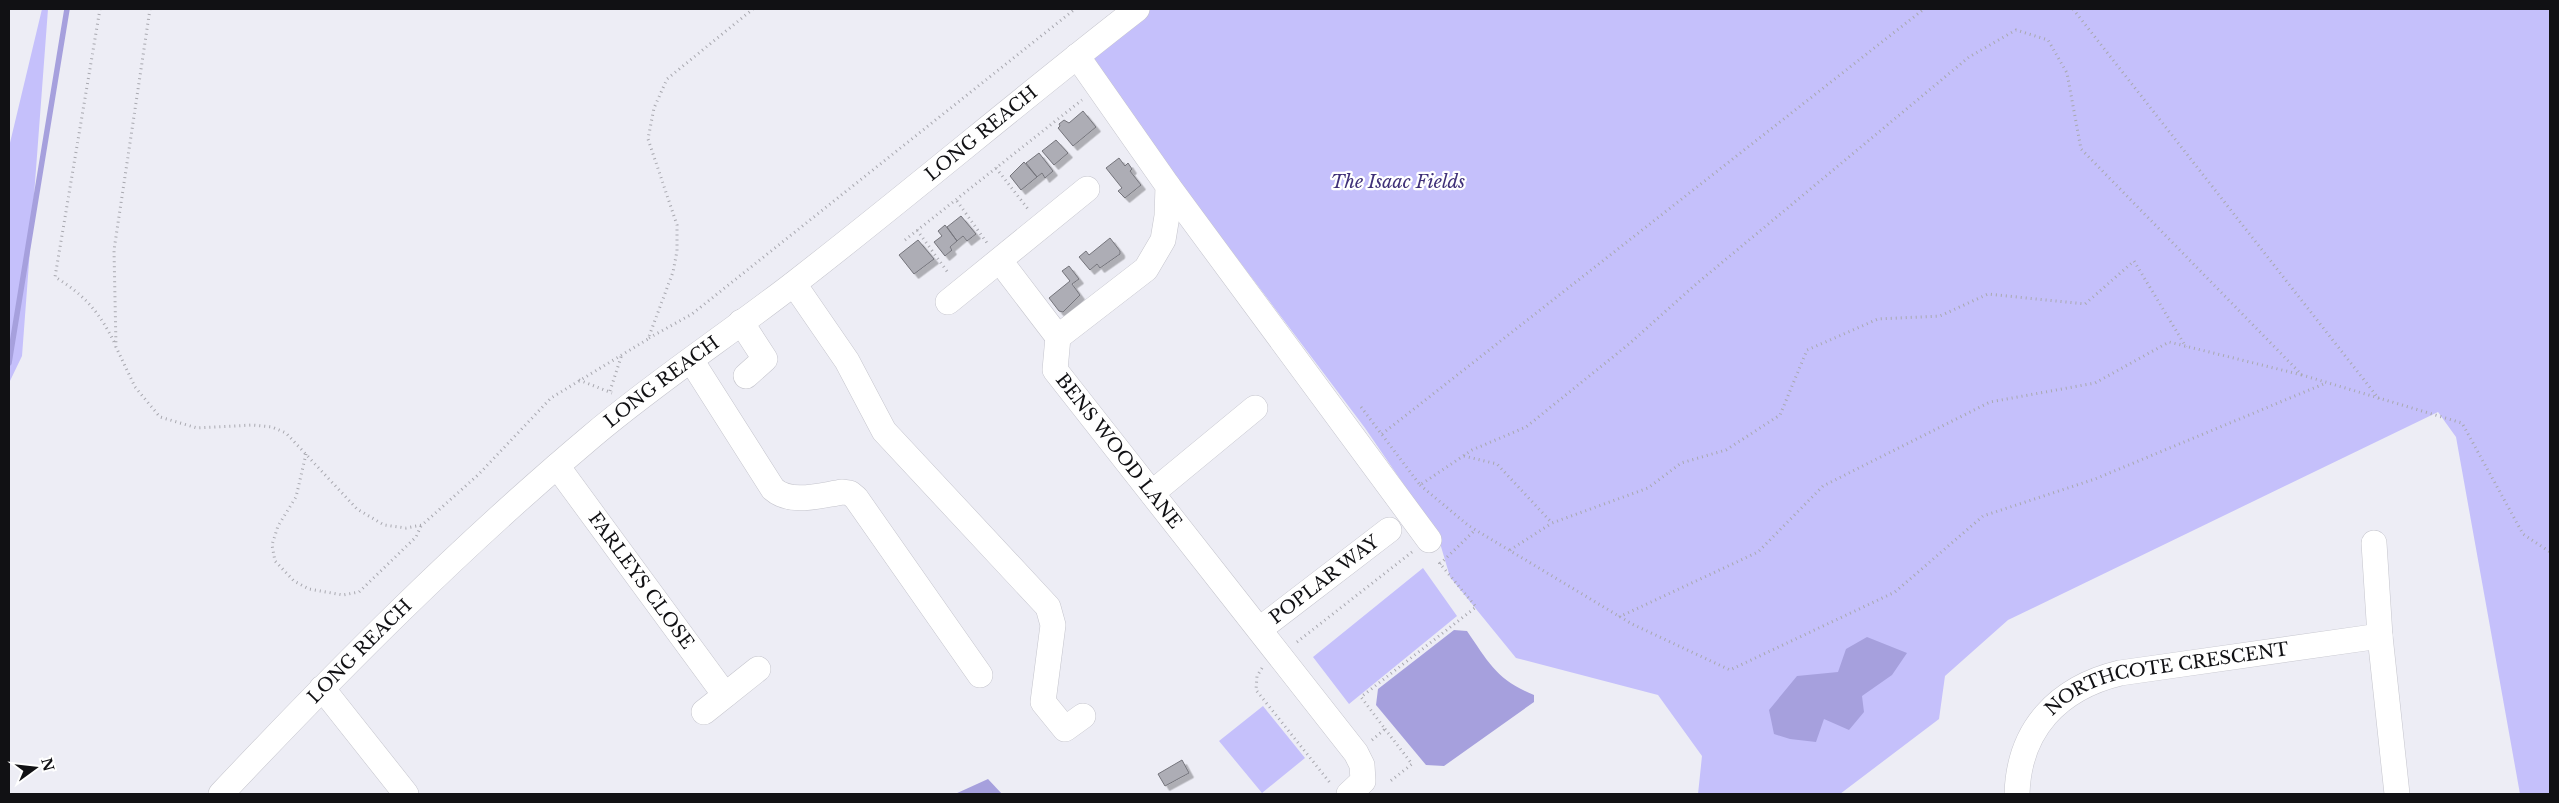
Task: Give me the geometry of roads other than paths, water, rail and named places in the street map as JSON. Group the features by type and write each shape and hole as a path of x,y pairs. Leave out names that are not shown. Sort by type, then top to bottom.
{"street":[{"name":"LONG REACH","path":"221,794 322,688 478,537 557,466 617,400 691,360 794,284 1135,9"},
{"path":"1077,56 1168,186 1426,542"},
{"path":"1000,261 1058,337 1146,270 1164,240 1168,186"},
{"path":"955,297 1087,189"},
{"path":"794,284 847,361 884,431 1048,607 1053,625 1043,702 1065,729 1083,716"},
{"path":"741,322 765,359 746,376"},
{"name":"BENS WOOD LANE","path":"1058,337 1055,370 1356,753 1362,765 1363,781 1341,791"},
{"path":"691,360 773,489 780,495 790,498 843,492 850,493 856,498 980,675"},
{"path":"1152,493 1255,408"},
{"name":"FARLEYS CLOSE","path":"557,466 725,695"},
{"name":"POPLAR WAY","path":"1260,629 1389,530"},
{"path":"2374,543 2380,636 2397,794"},
{"name":"NORTHCOTE CRESCENT","path":"2017,794 2019,767 2029,740 2052,708 2083,685 2120,673 2380,636"},
{"path":"704,712 758,669"},
{"path":"322,688 406,794"}],"waterway":[{"path":"9,363 67,9"}],"park label":[{"name":"The Isaac Fields","path":"1398,182"}]}
